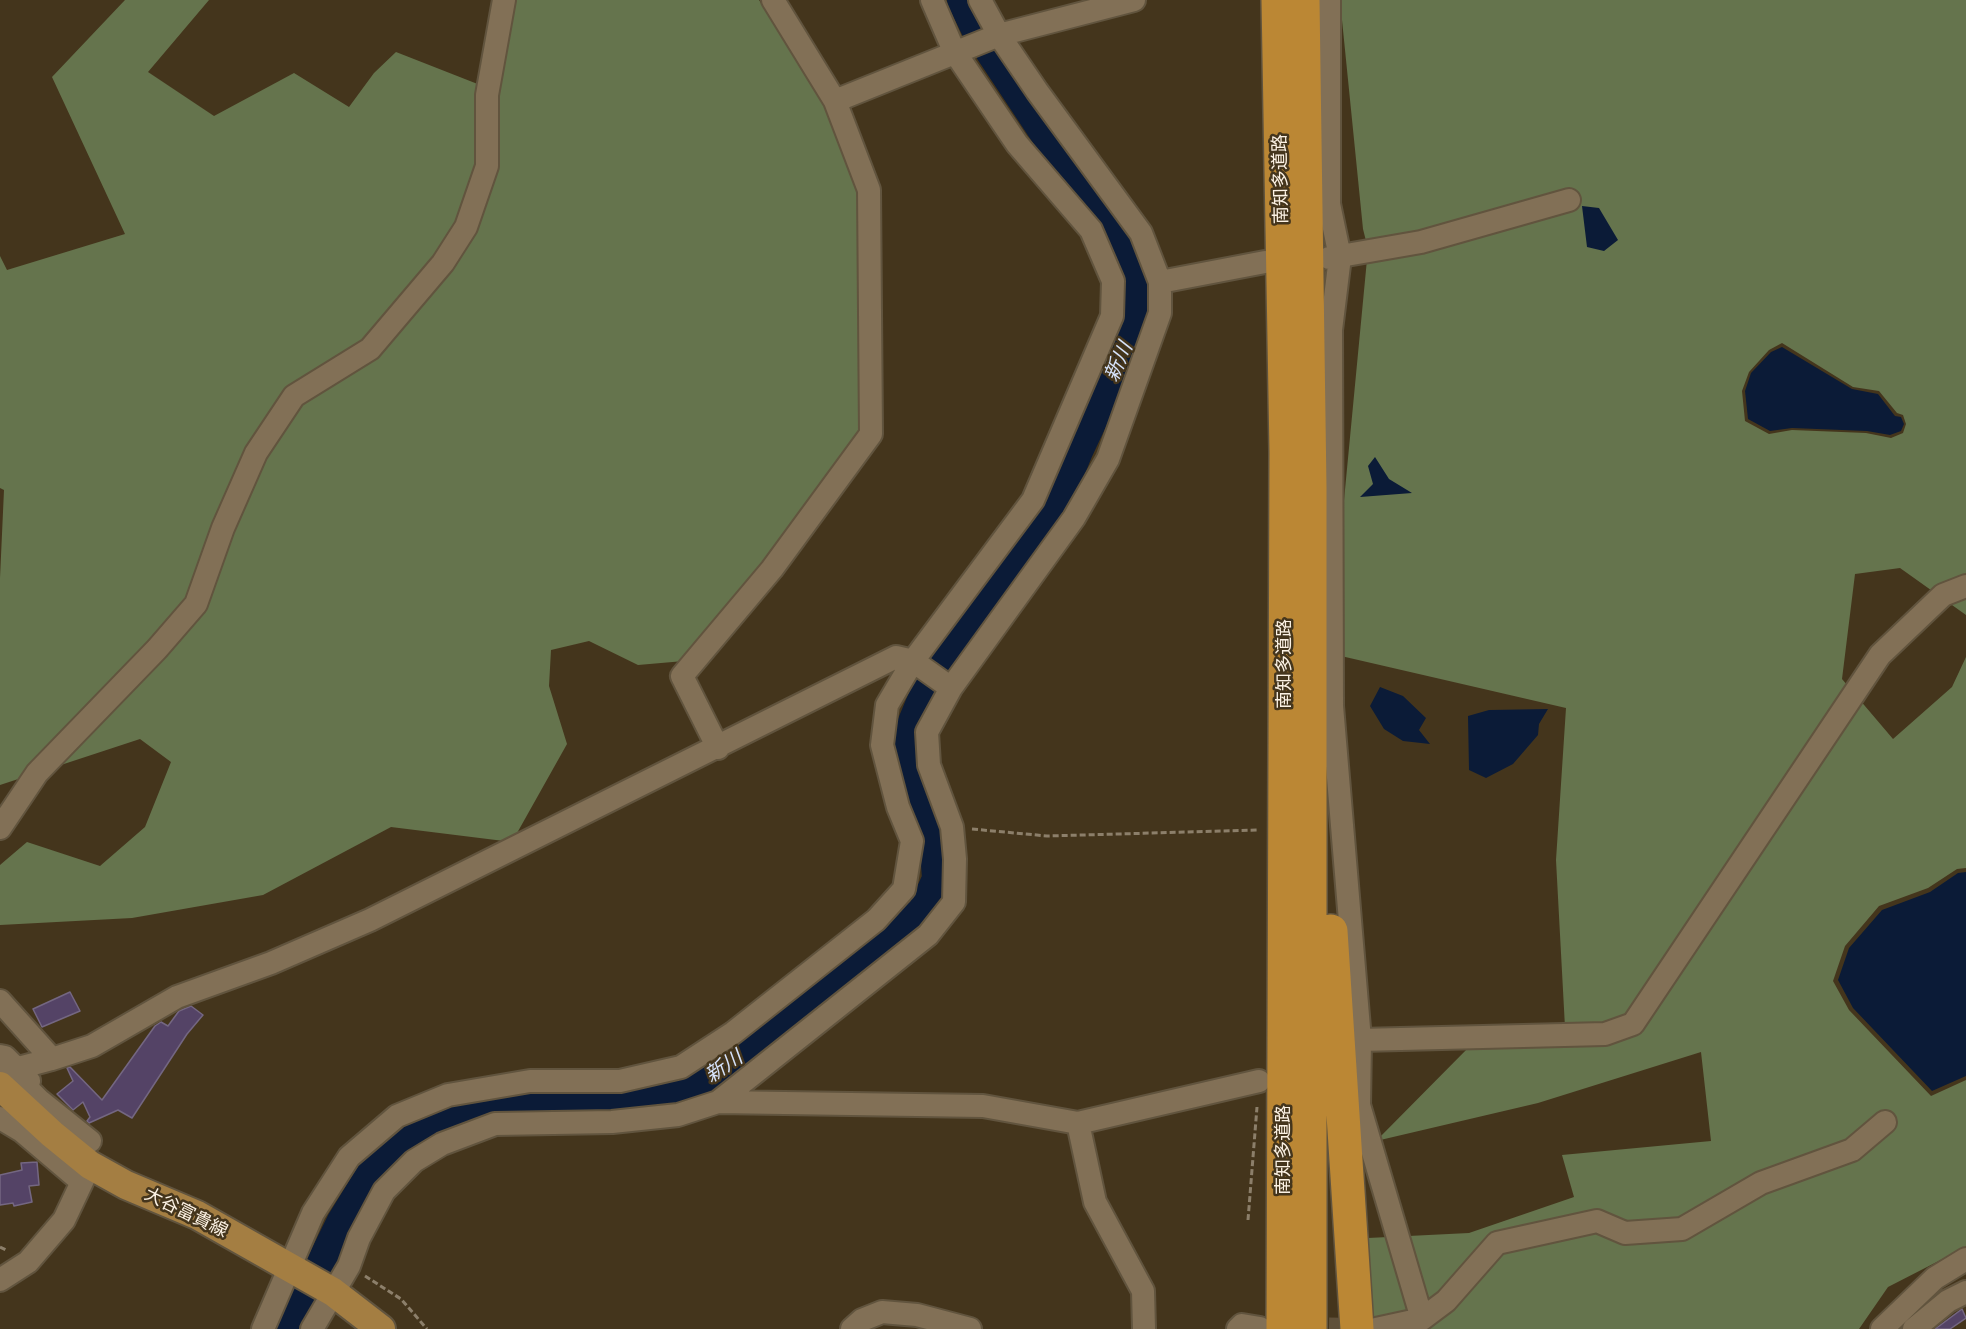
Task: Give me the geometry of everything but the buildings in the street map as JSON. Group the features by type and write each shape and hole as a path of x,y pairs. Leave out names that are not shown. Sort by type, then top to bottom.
{"highway":[{"name":"南知多道路","path":"1272,1328 1286,452 1278,0"},
{"name":"南知多道路","path":"1303,0 1310,487 1310,1329"},
{"path":"1309,728 1318,743 1324,813 1358,1329"}],"main road":[{"name":"大谷富貴線","path":"4,1071 16,1111 87,1163 126,1185 197,1215 333,1292 381,1329"}],"street":[{"path":"0,828 37,773 157,649 196,604 223,528 256,453 294,396 370,349 443,263 466,227 487,166 487,96 504,0"},
{"path":"718,748 682,676 772,568 871,434 869,190 835,101 773,0"},
{"path":"263,1329 313,1213 349,1157 397,1116 448,1095 530,1082 620,1081 681,1067 733,1033 876,920 904,889 912,841 898,807 882,745 887,705 913,661 1033,500 1112,316 1113,281 1091,230 1017,144 954,51 932,0"},
{"path":"718,1102 928,935 954,902 956,859 952,827 929,765 927,732 951,688 1074,518 1107,459 1160,313 1160,282 1141,233 999,35 980,0"},
{"path":"835,101 954,51 999,35 1134,0"},
{"path":"1329,0 1329,204 1335,258 1331,330 1332,706 1360,1040 1359,1105 1422,1319"},
{"path":"1335,258 1421,242 1569,200"},
{"path":"1160,282 1265,262"},
{"path":"1360,1040 1605,1034 1633,1024 1880,655 1943,595 1966,586"},
{"path":"4,1071 92,1046 177,997 271,963 370,920 896,657 913,661 951,688"},
{"path":"0,1001 52,1059"},
{"path":"312,1329 348,1266 359,1238 384,1191 414,1161 442,1144 495,1124 612,1122 678,1115 718,1102 983,1106 1078,1123 1259,1081"},
{"path":"1376,1329 1422,1319 1446,1301 1497,1244 1597,1221 1625,1233 1682,1229 1761,1183 1852,1150 1886,1122"},
{"path":"1078,1123 1095,1202 1143,1291 1144,1329"},
{"path":"0,1280 28,1262 64,1220 87,1163"},
{"path":"1882,1329 1935,1278 1966,1259"},
{"path":"1914,1329 1948,1301 1966,1292"},
{"path":"852,1329 862,1320 882,1312 916,1315 970,1329"},
{"path":"1238,1329 1242,1325 1272,1328"}],"path":[{"path":"952,827 1047,836 1262,830"},
{"path":"1248,1220 1259,1081"},
{"path":"348,1266 401,1299 427,1329"}],"green space":[{"path":"125,0 209,0 148,72 214,116 294,73 349,107 374,73 396,52 498,92 514,0 759,0 823,101 860,197 861,430 761,569 684,661 638,665 589,641 551,650 549,686 567,744 512,842 391,827 263,895 132,918 0,925 0,865 27,842 100,866 145,827 171,762 140,739 0,785 0,578 4,490 0,488 0,256 7,270 125,234 52,77"},
{"path":"1340,0 1966,0 1966,615 1900,568 1855,574 1842,679 1893,739 1952,687 1966,657 1966,868 1957,869 1928,888 1879,906 1845,946 1833,981 1849,1010 1931,1096 1966,1080 1966,1247 1888,1287 1859,1329 1373,1329 1368,1238 1469,1233 1574,1197 1562,1155 1711,1141 1701,1052 1538,1103 1376,1141 1470,1046 1566,1046 1556,860 1566,708 1341,656 1340,542 1368,249 1363,229","holes":["1782,343 1853,387 1879,391 1897,413 1903,415 1906,424 1903,433 1891,438 1866,433 1792,430 1769,434 1745,421 1742,391 1749,372 1769,350"]}],"water":[{"path":"1582,206 1599,208 1618,240 1604,251 1587,247"},
{"path":"1782,347 1852,389 1878,394 1895,416 1901,417 1904,424 1901,431 1890,435 1867,431 1792,428 1770,431 1748,419 1745,391 1751,373 1771,352"},
{"path":"1375,457 1389,479 1412,493 1360,497 1373,484 1368,466"},
{"path":"1380,687 1403,696 1426,718 1419,730 1430,744 1403,741 1384,729 1370,706"},
{"path":"1548,709 1539,724 1538,735 1513,764 1486,778 1469,770 1468,716 1489,710"},
{"path":"1966,872 1966,1076 1932,1091 1853,1008 1838,980 1849,948 1882,910 1930,892 1958,873"}],"waterway":[{"name":"新川","path":"963,0 978,31"},
{"name":"新川","path":"939,671 1049,520 1077,451 1131,335 1139,304 1135,271 1119,231 1090,200 991,51"},
{"name":"新川","path":"320,1268 342,1223 374,1171 404,1145 444,1122 491,1108 537,1101 642,1104 675,1095 717,1075 923,912 938,879 935,833 918,792 909,734 928,688"},
{"name":"新川","path":"291,1329 308,1292"}],"tunnel":[{"path":"1296,1328 1354,1329"}]}
